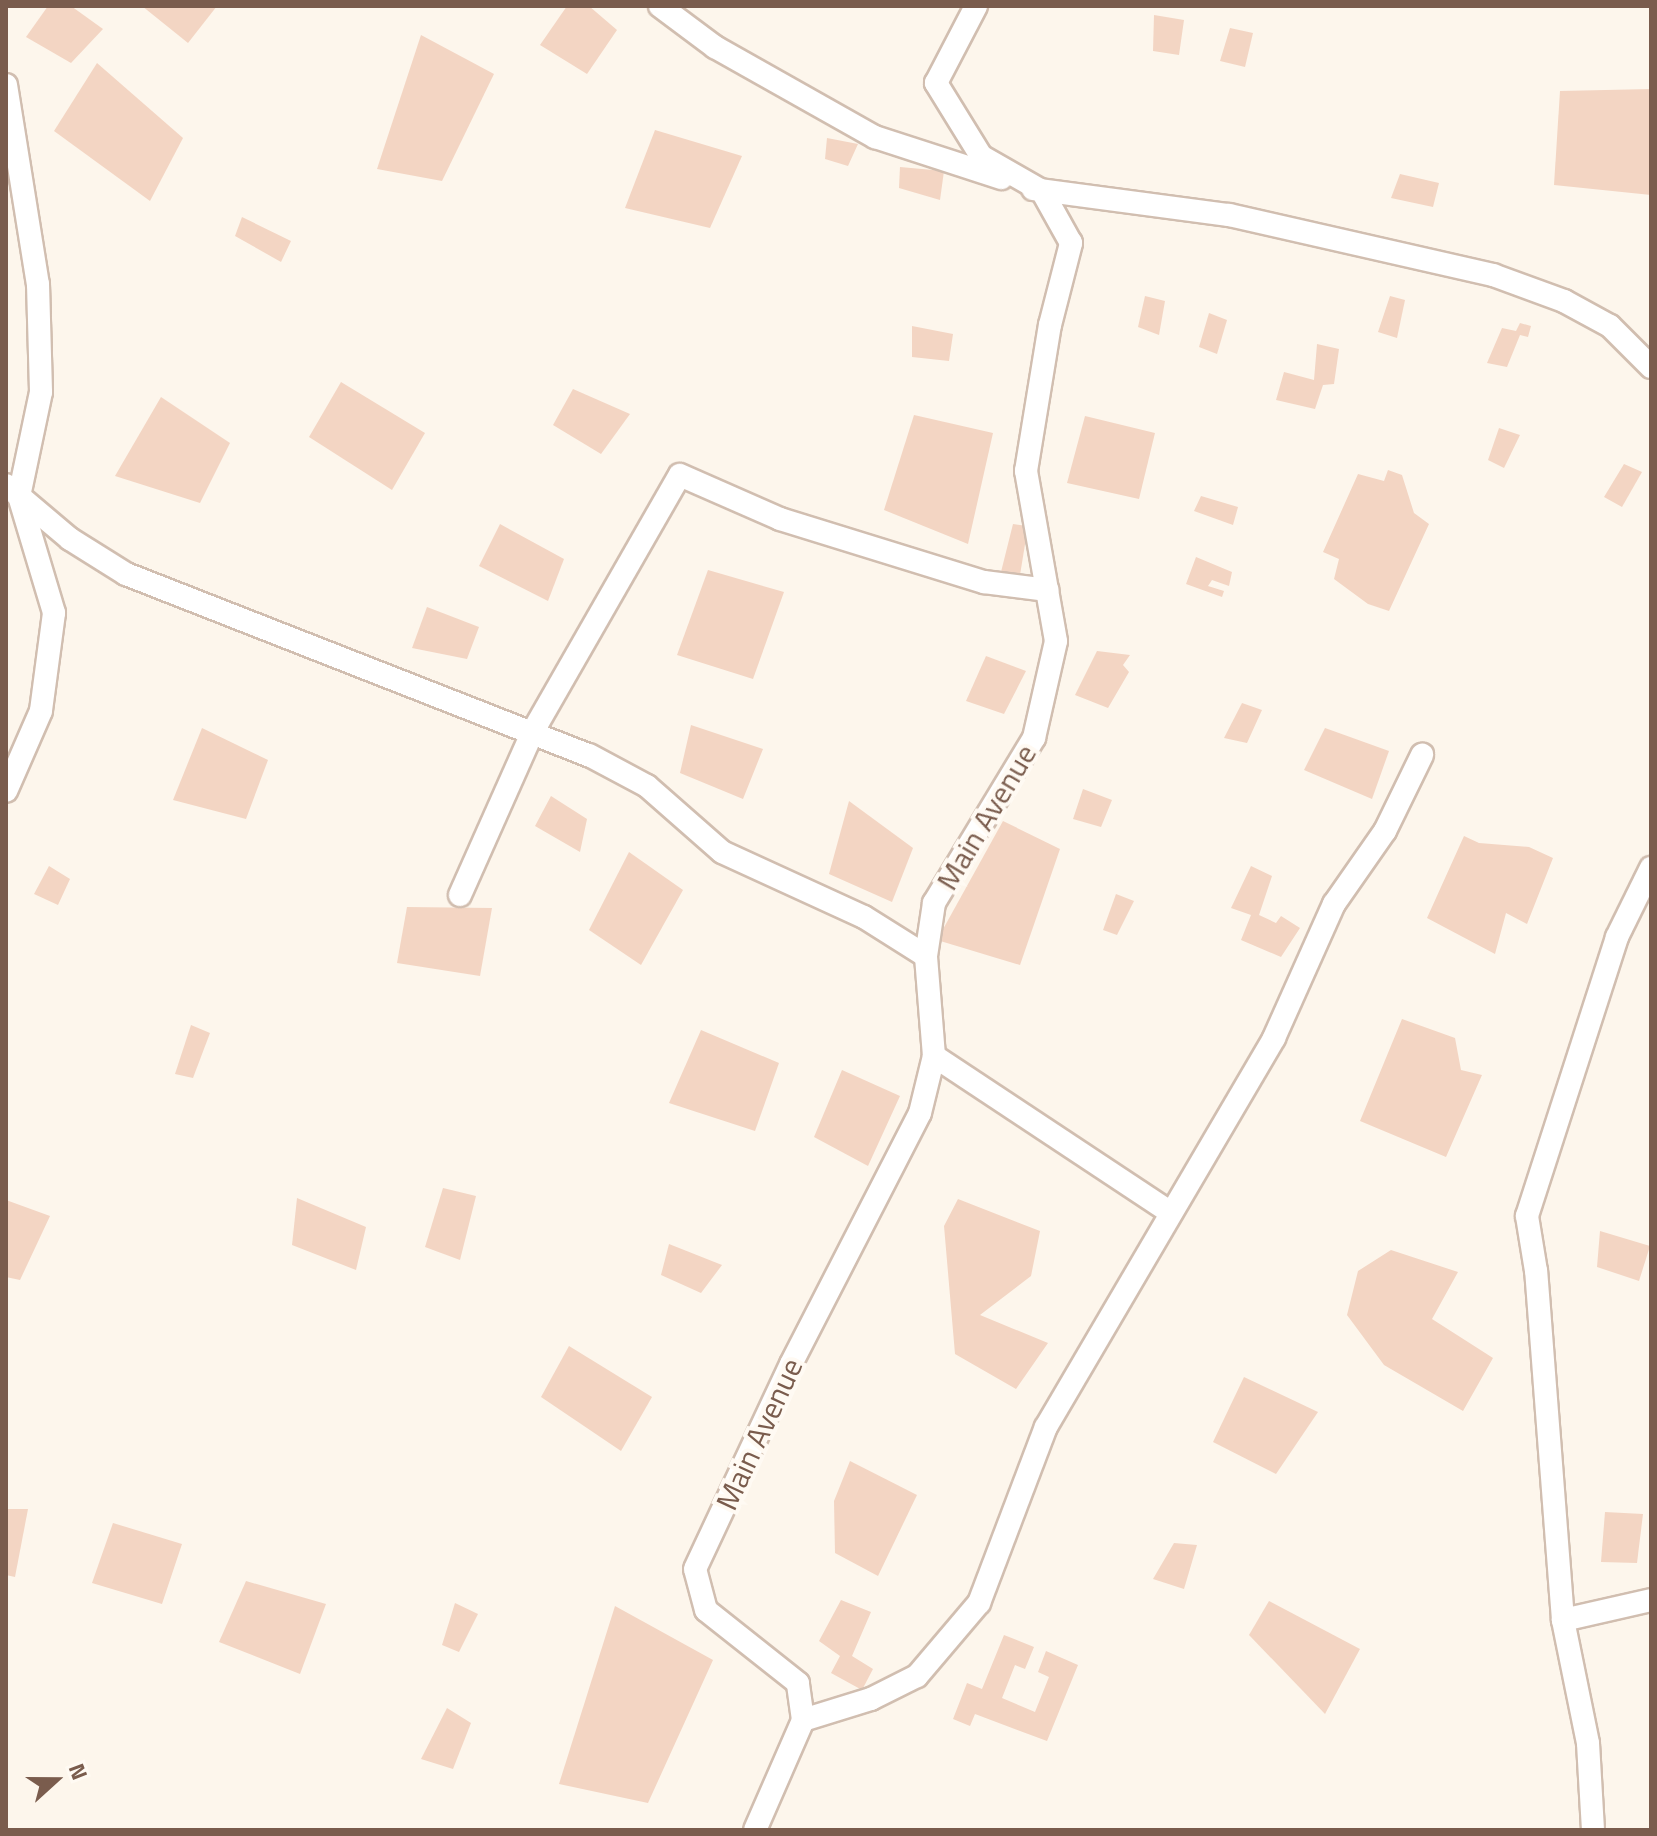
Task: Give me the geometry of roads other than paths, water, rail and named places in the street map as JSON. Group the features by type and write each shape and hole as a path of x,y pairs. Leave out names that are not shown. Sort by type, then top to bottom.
{"street":[{"path":"660,6 715,47 875,137 1042,191 1229,215 1493,275 1564,301 1610,326 1651,366"},
{"path":"976,6 936,83 981,156 1042,191"},
{"path":"6,85 38,284 41,392 13,491 54,613 41,711 6,791"},
{"name":"Main Avenue","path":"803,1720 798,1683 706,1610 695,1569 791,1364 920,1113 934,1056 926,956 934,903 1034,738 1056,641 1026,471 1050,325 1071,243 1042,191"},
{"path":"460,895 532,733 680,475 780,519 984,582 1047,590"},
{"path":"13,491 70,539 126,574 532,733 647,786 722,852 864,917 926,956"},
{"path":"755,1830 803,1720 871,1699 917,1676 979,1603 1046,1427 1274,1038 1334,904 1385,831 1422,755"},
{"path":"1593,1830 1588,1743 1563,1620 1536,1271 1527,1216 1617,937 1651,868"},
{"path":"934,1056 1171,1213"},
{"path":"1563,1620 1651,1600"}]}
